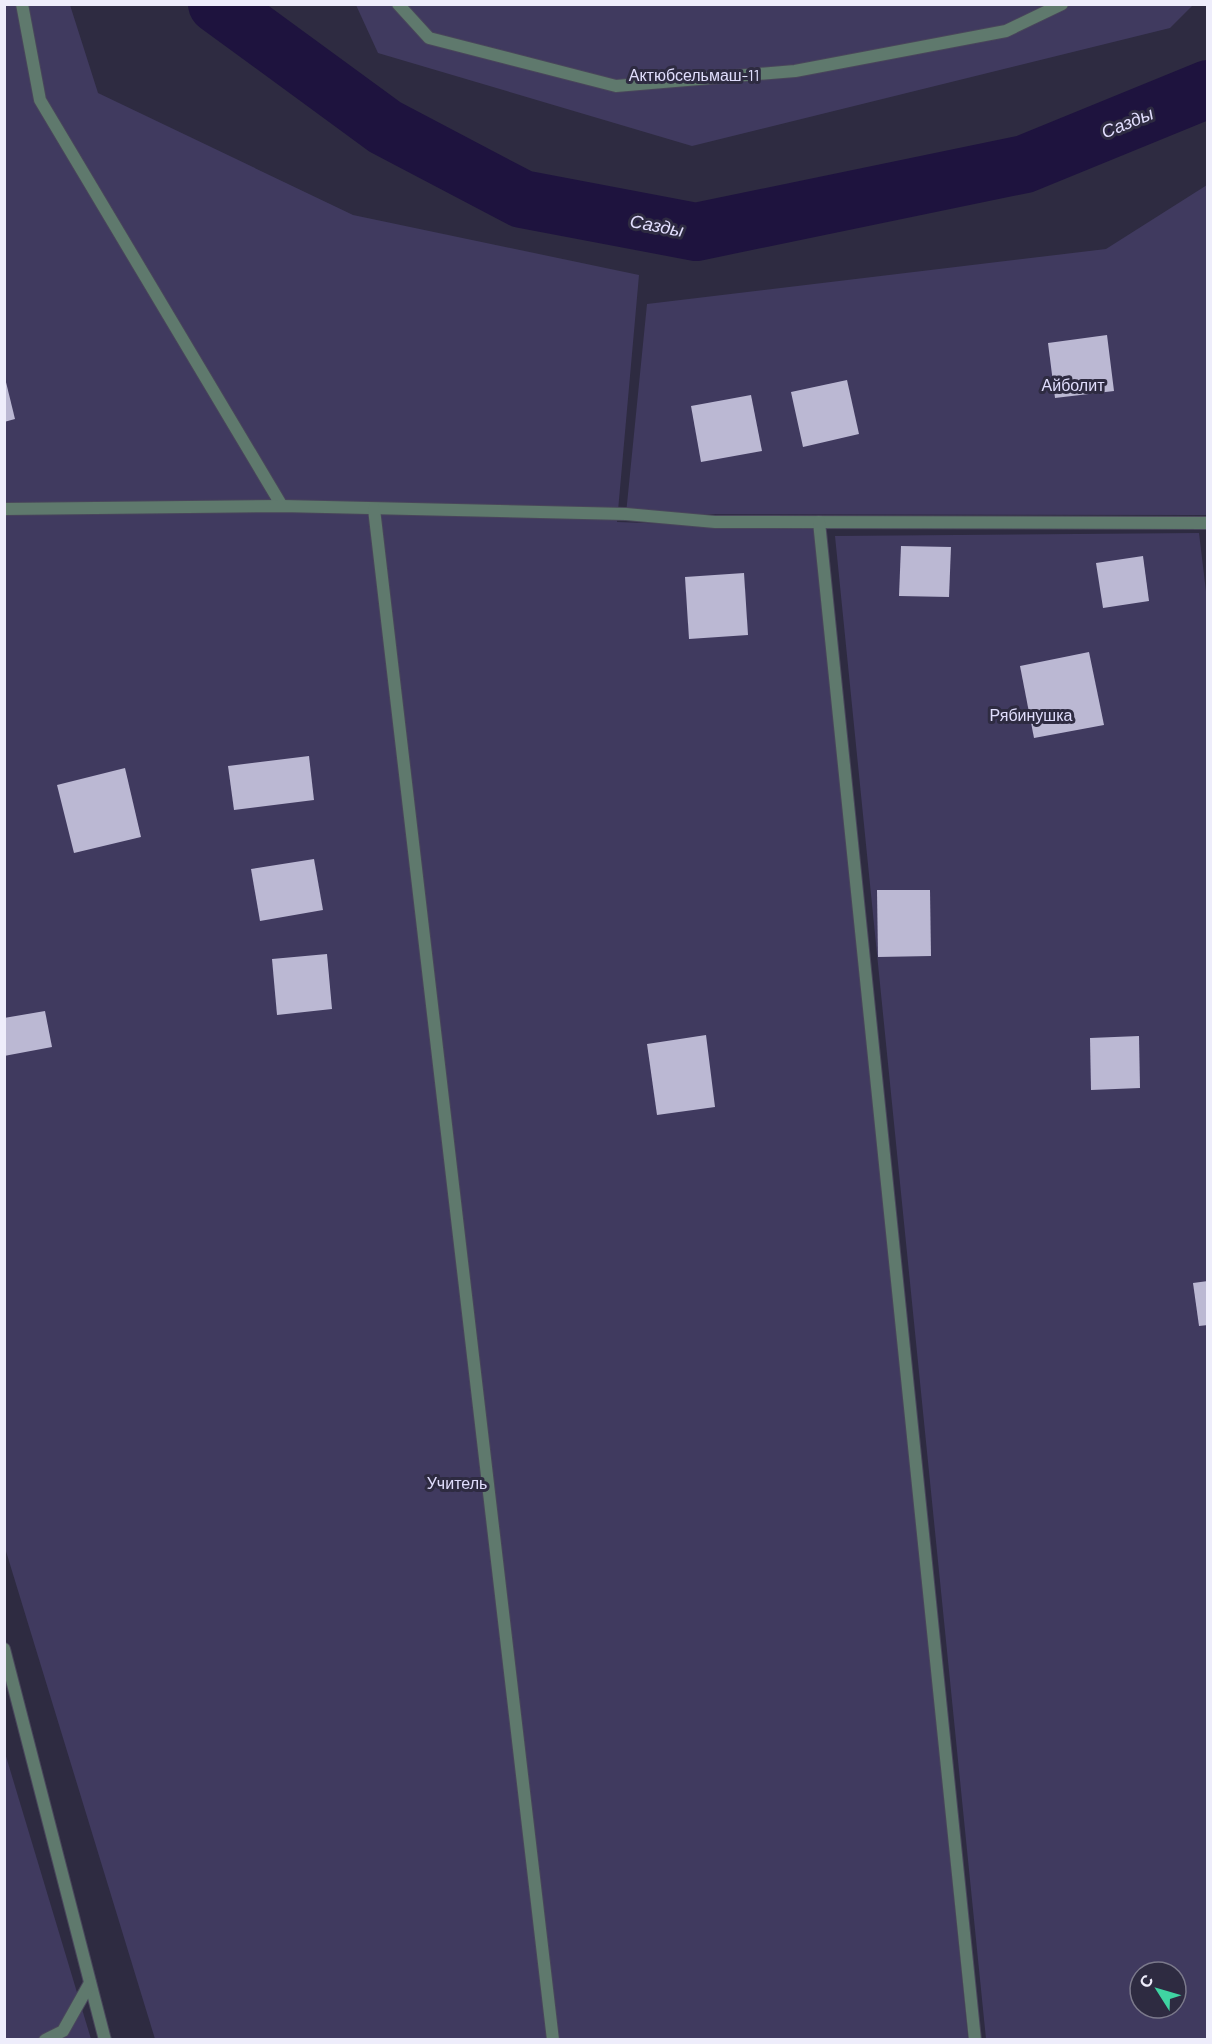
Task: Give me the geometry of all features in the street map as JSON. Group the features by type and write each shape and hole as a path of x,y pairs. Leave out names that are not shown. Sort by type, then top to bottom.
{"lane":[{"path":"22,4 40,100 282,506"},
{"path":"398,4 429,38 616,86 795,71 1006,31 1062,4"},
{"path":"4,509 282,506 626,514 715,522 1208,523"},
{"path":"374,509 553,2040"},
{"path":"819,522 975,2040"},
{"path":"4,1649 105,2040"},
{"path":"45,2040 63,2031 90,1983"}],"green space":[{"name":"Учитель","path":"4,5 70,5 98,93 353,215 639,275 617,522 816,529 968,2039 155,2039 5,1548"},
{"name":"Актюбсельмаш-11","path":"356,5 1193,5 1170,28 692,146 378,53"},
{"name":"Айболит","path":"1207,185 1207,515 626,514 647,304 1106,249"},
{"name":"Рябинушка","path":"1199,533 1208,608 1207,2039 986,2039 835,536"},
{"path":"5,1753 91,2039 5,2039"}],"building":[{"path":"1107,335 1114,391 1055,398 1048,343"},
{"path":"4,374 15,419 4,422"},
{"path":"847,380 859,434 803,447 791,392"},
{"path":"751,395 762,451 701,462 691,406"},
{"path":"901,546 951,547 949,597 899,596"},
{"path":"1143,556 1149,601 1103,608 1096,563"},
{"path":"744,573 748,635 689,639 685,577"},
{"path":"1089,652 1104,725 1034,738 1020,666"},
{"path":"309,756 314,800 234,810 228,766"},
{"path":"125,768 141,837 74,853 57,785"},
{"path":"314,859 323,910 260,921 251,869"},
{"path":"877,890 930,890 931,956 878,957"},
{"path":"327,954 332,1009 277,1015 272,959"},
{"path":"45,1011 52,1047 4,1056 4,1018"},
{"path":"706,1035 715,1107 657,1115 647,1044"},
{"path":"1139,1036 1140,1088 1091,1090 1090,1038"},
{"path":"1208,1281 1208,1325 1199,1326 1193,1283"}],"waterway":[{"name":"Сазды","path":"217,4 385,127 522,199 696,232 1025,164 1208,89"}]}
